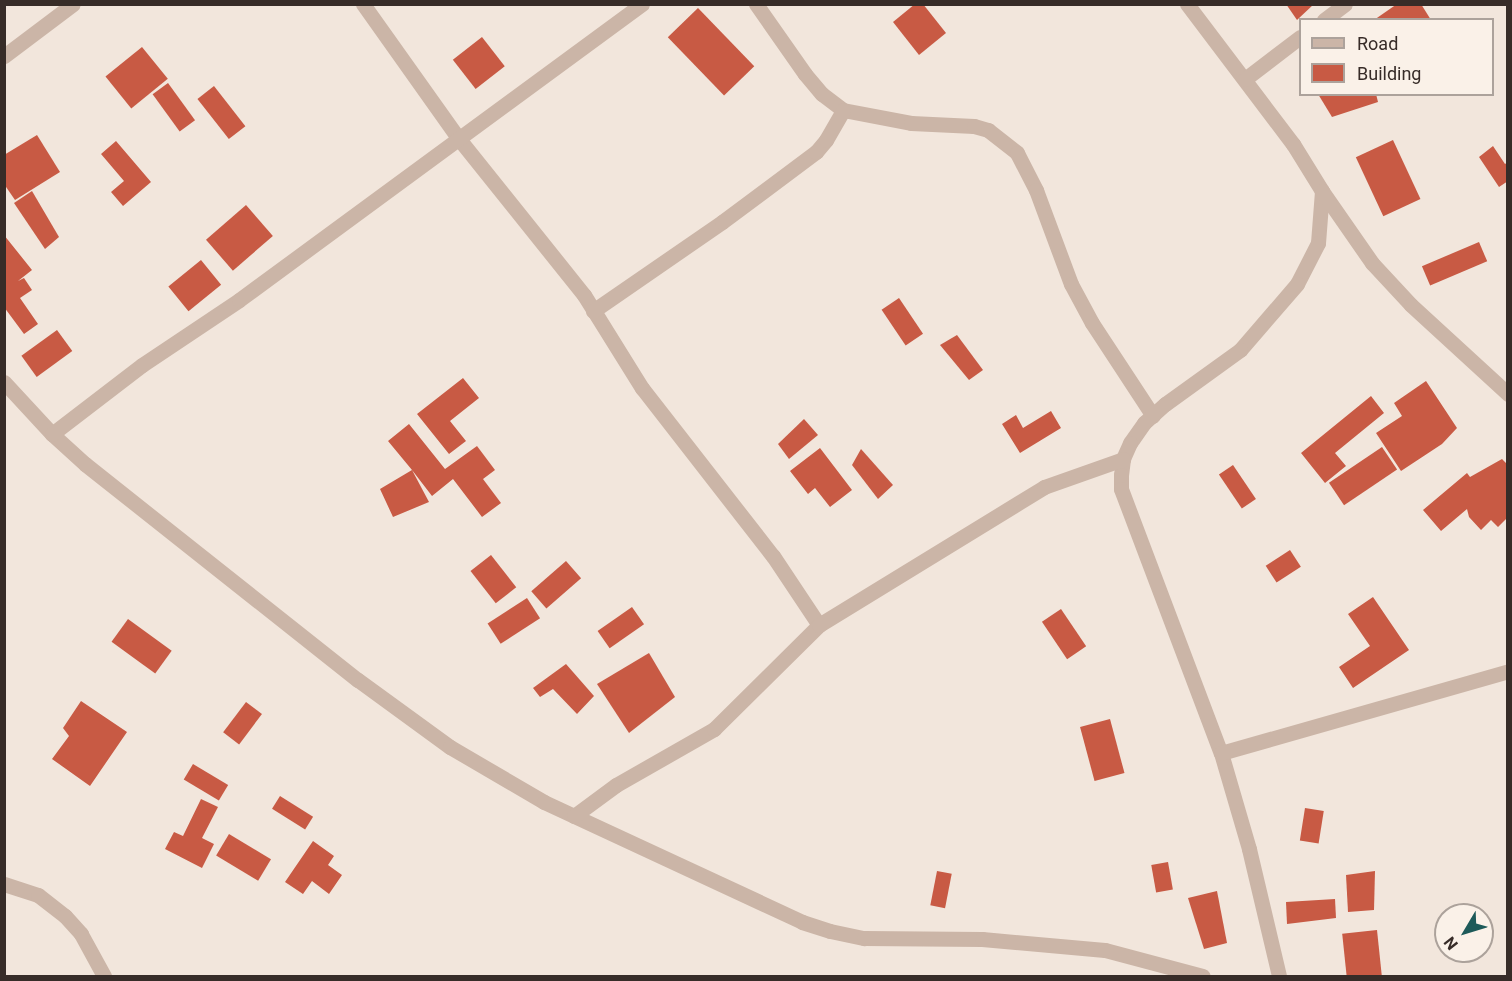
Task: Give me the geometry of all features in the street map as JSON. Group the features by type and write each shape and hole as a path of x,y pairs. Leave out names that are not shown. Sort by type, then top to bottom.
{"street":[{"path":"4,56 74,4"},
{"path":"363,4 459,139 531,227 593,311 642,388 773,556 819,625"},
{"path":"52,434 142,365 239,300 642,4"},
{"path":"756,4 805,74 822,94 843,110 911,123 974,126 988,130 1017,153 1031,179 1071,284 1092,323 1153,417"},
{"path":"1187,4 1293,144 1322,191 1372,263 1411,305 1508,394"},
{"path":"1327,18 1345,4"},
{"path":"1245,79 1299,38"},
{"path":"593,311 722,222 816,152 826,140 843,110"},
{"path":"1279,976 1249,849 1221,753 1121,489 1123,459 1130,442 1165,404 1240,350 1297,284 1318,243 1322,191"},
{"path":"4,382 52,434 119,493 414,723 468,758 574,816 802,922 830,931 864,938 982,939 1105,950 1203,976"},
{"path":"574,816 616,785 714,729 819,625 1044,487 1123,459"},
{"path":"1221,753 1508,670"},
{"path":"4,884 38,895 65,916 81,934 104,976"}],"building":[{"path":"915,4 923,4 946,33 919,55 893,22"},
{"path":"1286,4 1314,4 1299,18 1297,20"},
{"path":"1397,4 1421,4 1430,18 1377,18"},
{"path":"698,8 754,66 724,95 668,37"},
{"path":"482,37 505,66 476,89 453,60"},
{"path":"142,47 168,79 131,108 105,77"},
{"path":"168,83 195,120 180,131 153,94"},
{"path":"214,86 245,126 229,139 197,99"},
{"path":"1319,96 1376,96 1378,102 1332,117"},
{"path":"37,135 60,172 15,200 4,184 4,155"},
{"path":"1393,140 1420,199 1383,216 1356,157"},
{"path":"116,141 151,182 123,206 111,192 124,181 101,154"},
{"path":"1493,146 1505,164 1508,162 1508,181 1499,187 1479,157"},
{"path":"32,191 59,237 45,249 14,203"},
{"path":"246,205 273,236 233,271 206,240"},
{"path":"4,235 32,270 18,281 24,278 32,290 20,298 38,324 24,334 4,307"},
{"path":"1479,242 1487,261 1430,286 1422,266"},
{"path":"201,260 221,285 188,311 168,286"},
{"path":"899,298 923,334 906,345 882,310"},
{"path":"57,330 72,351 37,377 21,356"},
{"path":"957,335 983,370 969,380 940,345"},
{"path":"463,378 479,398 450,421 466,441 449,454 417,414"},
{"path":"1426,381 1457,428 1442,444 1401,471 1376,433 1402,416 1394,403"},
{"path":"1371,396 1384,413 1335,453 1346,466 1325,483 1301,453"},
{"path":"1051,411 1061,428 1020,453 1002,424 1016,415 1023,428"},
{"path":"804,419 818,435 789,459 778,444"},
{"path":"409,424 445,469 477,446 495,470 483,479 501,503 482,517 453,479 432,496 388,441"},
{"path":"1382,447 1397,469 1344,505 1329,483"},
{"path":"820,448 852,490 830,507 815,488 808,494 790,471"},
{"path":"861,449 893,485 878,499 852,465"},
{"path":"1502,459 1508,465 1508,517 1498,527 1491,520 1481,530 1469,517 1467,509 1441,531 1423,510 1467,473 1470,477"},
{"path":"1233,465 1256,499 1242,508 1219,475"},
{"path":"412,470 429,502 393,517 380,489"},
{"path":"1290,550 1301,567 1277,583 1266,566"},
{"path":"491,555 516,587 496,603 471,571"},
{"path":"566,561 581,578 546,609 531,591"},
{"path":"1373,597 1409,650 1353,688 1339,667 1370,646 1348,614"},
{"path":"527,598 540,618 501,644 488,624"},
{"path":"632,607 644,624 610,648 598,631"},
{"path":"1061,609 1086,646 1067,659 1042,622"},
{"path":"128,619 172,651 155,673 112,642"},
{"path":"649,653 675,697 629,733 597,684"},
{"path":"566,664 594,696 577,714 553,689 540,697 533,688"},
{"path":"81,701 127,732 90,786 52,759 69,736 63,728"},
{"path":"246,702 262,714 239,744 223,732"},
{"path":"1110,719 1124,773 1095,781 1080,727"},
{"path":"193,764 228,785 219,801 184,779"},
{"path":"280,796 313,817 305,829 272,809"},
{"path":"201,799 218,807 202,838 214,844 202,868 165,849 174,832 183,836"},
{"path":"1305,808 1324,811 1319,844 1300,841"},
{"path":"229,834 271,859 258,881 216,855"},
{"path":"313,841 334,856 328,865 342,875 329,894 312,881 303,894 285,882"},
{"path":"1168,862 1173,890 1156,893 1151,865"},
{"path":"937,871 952,874 945,908 930,905"},
{"path":"1375,871 1374,910 1348,912 1346,875"},
{"path":"1217,891 1227,943 1204,949 1188,898"},
{"path":"1335,899 1336,918 1287,924 1286,902"},
{"path":"1377,930 1382,976 1347,976 1342,934"}]}
